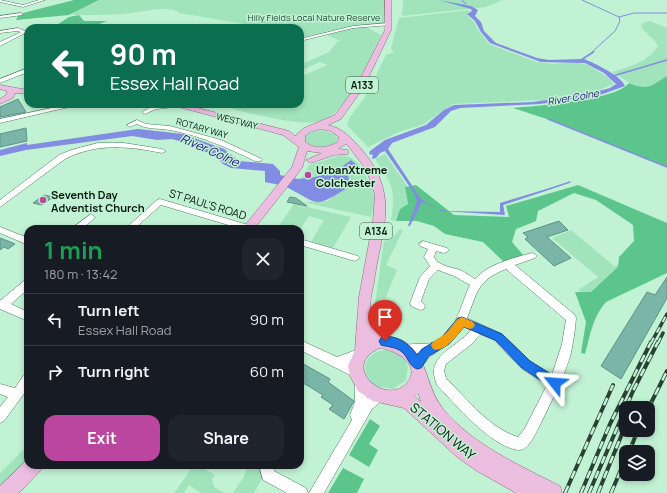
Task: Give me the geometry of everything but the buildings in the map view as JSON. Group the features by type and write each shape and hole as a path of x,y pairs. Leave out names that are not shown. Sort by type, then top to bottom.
{"main road":[{"name":"A133","path":"314,128 340,115 362,85 388,27 388,0"},
{"path":"0,87 24,91"},
{"path":"3,101 11,94 10,89"},
{"path":"3,101 24,96"},
{"name":"WESTWAY","path":"189,108 286,133 315,150 329,150"},
{"name":"WESTWAY","path":"205,108 286,127 330,128 341,134"},
{"path":"253,225 300,165 340,144 341,134 336,123 340,115"},
{"path":"300,165 298,146 300,135 314,128"},
{"name":"A134","path":"341,134 357,150 372,173 380,197 378,224 363,309 361,352 356,362 358,378"},
{"path":"299,142 300,165"},
{"path":"329,150 345,152 364,162"},
{"path":"300,165 333,152 345,152"},
{"path":"363,309 371,330 380,342"},
{"path":"358,378 369,392 385,396 399,396 410,390 417,379 418,368 407,349 395,343 380,342 370,344 361,352"},
{"name":"STATION WAY","path":"418,368 428,400 438,415 466,442 488,458 553,493"},
{"name":"STATION WAY","path":"385,396 408,401 463,451 483,465 534,493"},
{"path":"6,493 30,469"}],"street":[{"path":"0,2 20,6 43,0"},
{"path":"0,17 21,14"},
{"path":"304,39 354,27 378,25 388,27"},
{"path":"0,32 18,29 24,31 18,36 0,44"},
{"path":"18,36 24,37"},
{"path":"0,81 24,72"},
{"path":"10,77 5,81 5,85 10,89"},
{"path":"0,121 60,108"},
{"name":"ROTARY WAY","path":"148,108 137,122 170,128 219,141 258,159"},
{"path":"144,112 151,108"},
{"path":"0,204 13,198 62,157 78,150 123,144 162,151"},
{"name":"ST PAUL'S ROAD","path":"134,225 160,202 237,225"},
{"path":"80,225 91,217"},
{"path":"0,230 24,240"},
{"path":"304,243 355,258"},
{"path":"424,244 444,250"},
{"path":"433,246 429,257 431,262 436,266 456,273 476,284"},
{"path":"418,368 421,357 432,348 446,341 462,321 476,284 492,270 532,256"},
{"path":"478,328 469,340 442,361 438,371 441,381 461,402 491,429 506,440 520,444 524,441 555,383 570,332 571,318 508,265"},
{"path":"420,306 415,303 425,277 436,266"},
{"path":"24,286 2,304 24,315"},
{"path":"462,321 498,337 526,365 555,383"},
{"path":"304,347 336,363 358,378 362,402 342,446"},
{"path":"407,349 432,348"},
{"path":"336,363 361,352"},
{"path":"0,417 24,384"},
{"path":"0,390 17,394"},
{"path":"316,493 342,446 368,404 385,396"},
{"path":"267,469 268,475 300,493"}],"green space":[{"path":"74,0 99,0 69,15 16,20 19,14"},
{"name":"Hilly Fields Local Nature Reserve","path":"100,0 386,0 385,23 356,26 304,38 304,24 244,24 179,13 175,10 169,9 106,15 73,15 73,13"},
{"path":"403,0 502,0 486,7 402,16"},
{"path":"470,10 467,15 475,23 476,27 489,44 537,62 553,64 574,62 588,65 609,78 614,84 596,91 542,100 453,104 424,124 399,132 368,147 347,125 350,117 365,97 386,55 394,52 391,48 399,18"},
{"path":"79,15 84,21 107,21 99,24 58,24 69,17"},
{"path":"650,21 667,28 667,76 650,86 639,87 612,72 632,66 654,52 658,46 641,26 643,23"},
{"path":"364,26 381,35 366,67 352,91 337,111 323,120 308,123 272,118 230,108 304,108 304,75 327,65 320,62 304,69 304,63 329,52 337,42 341,41 324,34"},
{"path":"667,76 667,167 559,123 513,108 557,104 593,98 622,89 629,83 640,87 649,86"},
{"path":"321,130 335,134 338,139 332,145 325,147 313,146 305,142 305,136 311,132"},
{"path":"385,154 408,187 405,188 408,204 400,209 396,221 391,220 393,194 389,181 375,159"},
{"path":"342,155 352,158 359,164 371,185 375,201 371,217 303,202 328,201 351,182 348,174 357,166 351,160 331,173 301,179 309,165"},
{"path":"416,185 454,215 509,217 506,206 578,185 667,223 667,273 606,302 595,320 585,354 581,353 586,322 575,292 591,292 618,267 619,257 634,241 633,225 596,200 574,193 538,211 536,221 516,229 512,242 524,256 505,263 483,242 445,234 434,226 417,221 396,221 400,209 408,204 405,187"},
{"path":"294,204 351,217 333,248 311,242 324,220 309,216 303,225 280,225"},
{"path":"400,229 403,230 386,265 397,270 385,299 380,298 377,312 374,311 384,241 391,239"},
{"path":"571,230 614,266 612,268 651,243 594,299 578,290 598,277 552,238"},
{"path":"384,350 399,354 405,360 408,367 406,380 393,389 376,386 367,376 366,365 368,360 372,355"},
{"path":"370,419 380,426 369,444 378,450 369,467 349,455"},
{"path":"24,449 24,462 0,488 0,473"},
{"path":"343,468 364,479 357,493 328,493"},
{"path":"191,469 205,469 215,475 212,479 214,487 224,493 201,493 189,485 184,493 174,493"},
{"path":"247,469 262,469 263,477 254,493 233,493"}],"water":[{"name":"River Colne","path":"439,0 471,6 478,10 475,16 481,22 484,31 496,43 537,58 549,60 581,59 593,51 595,52 584,59 613,74 623,82 625,86 600,95 540,104 460,108 451,111 435,127 392,143 388,149 421,199 437,209 448,211 500,212 500,203 570,182 503,204 505,215 441,211 422,202 410,226 408,226 417,201 414,193 385,151 380,153 376,158 372,159 373,155 369,154 370,151 385,140 426,125 444,110 454,105 533,102 591,93 610,88 616,84 604,73 585,63 541,62 490,43 481,32 475,21 467,14 472,11 471,9"},
{"name":"River Colne","path":"138,129 183,134 224,149 239,161 273,164 280,171 280,175 298,179 334,172 351,160 358,166 348,174 348,187 325,201 315,202 286,187 265,182 265,171 231,168 223,164 213,154 172,139 157,140 132,136 26,150 0,156 0,150 27,143 27,145"}],"waterway":[{"path":"462,0 466,4"},
{"path":"582,0 619,17"},
{"path":"619,17 634,13 667,13"},
{"path":"592,52 615,31 620,21 619,17"},
{"path":"613,76 667,60"},
{"path":"548,119 667,167"},
{"path":"501,205 570,182"}],"railway":[{"path":"651,343 667,314"},
{"path":"658,343 663,333"},
{"path":"581,493 610,424 651,342"},
{"path":"589,493 633,391 658,342"},
{"path":"652,401 667,371"},
{"path":"565,493 613,385"},
{"path":"598,493 621,437"},
{"path":"632,445 635,437"},
{"path":"611,493 619,474"}],"slow traffic":[{"path":"437,345 446,341 462,321 470,325"}],"place":[{"name":"UrbanXtreme Colchester","path":"308,175"},
{"name":"Seventh Day Adventist Church","path":"43,200"}],"route":[{"path":"385,341 395,343 407,349 417,364 421,357 432,348 446,341 462,321 498,337 506,343 526,365 539,375 555,383"}]}
